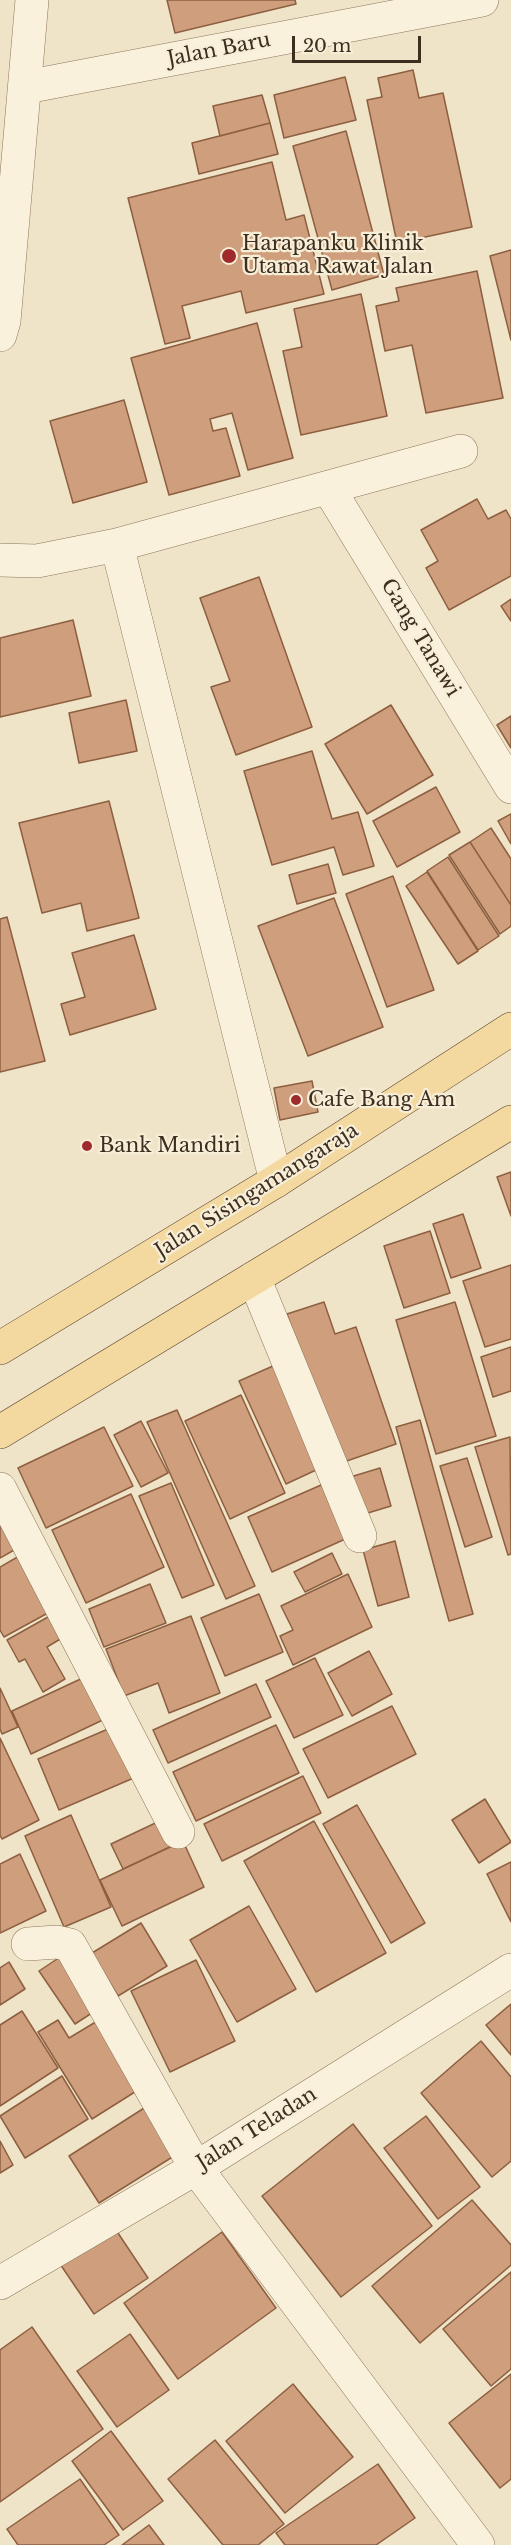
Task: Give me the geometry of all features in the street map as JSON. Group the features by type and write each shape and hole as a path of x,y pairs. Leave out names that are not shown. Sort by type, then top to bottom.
{"main road":[{"name":"Jalan Sisingamangaraja","path":"0,1348 276,1181 511,1029"},
{"path":"0,1432 511,1122"}],"street":[{"path":"0,335 4,321 32,0"},
{"name":"Jalan Baru","path":"26,87 482,0"},
{"path":"0,560 37,561 117,544 329,489 461,451"},
{"name":"Gang Tanawi","path":"329,489 511,787"},
{"path":"117,544 276,1181"},
{"path":"254,1278 360,1536"},
{"path":"0,1489 178,1832"},
{"path":"28,1944 57,1942 70,1945 196,2168 478,2545"},
{"name":"Jalan Teladan","path":"0,2283 196,2168 511,1970"}],"building":[{"path":"167,0 295,0 296,4 175,33"},
{"path":"413,70 419,98 443,93 472,227 397,243 367,100 382,97 378,78"},
{"path":"345,77 356,120 284,138 274,95"},
{"path":"262,95 270,123 220,136 213,106"},
{"path":"270,123 278,154 199,174 192,143"},
{"path":"346,131 384,275 332,290 293,146"},
{"name":"Harapanku Klinik Utama Rawat Jalan","path":"272,162 286,220 304,215 324,294 246,313 241,291 182,306 190,338 165,344 128,198"},
{"path":"511,250 511,340 490,256"},
{"path":"477,271 503,398 426,413 412,345 385,351 376,306 399,301 396,288"},
{"path":"361,294 387,416 301,435 283,351 302,347 294,309"},
{"path":"257,323 293,458 248,470 232,413 210,419 213,431 226,428 240,476 169,495 131,358"},
{"path":"124,400 147,482 73,503 50,421"},
{"path":"477,499 488,519 506,510 511,519 511,576 449,610 426,568 438,561 421,530"},
{"path":"259,577 312,727 236,755 211,687 230,681 200,598"},
{"path":"511,599 511,621 501,606"},
{"path":"73,620 91,696 0,717 0,638"},
{"path":"126,700 137,751 79,763 69,713"},
{"path":"391,705 433,775 367,814 325,744"},
{"path":"511,716 511,748 497,725"},
{"path":"312,751 332,819 358,812 374,866 343,875 334,847 272,865 244,771"},
{"path":"436,787 460,832 397,867 373,821"},
{"path":"109,801 139,918 87,931 81,903 42,913 19,823"},
{"path":"511,814 511,844 498,821"},
{"path":"491,828 511,859 511,905 470,842"},
{"path":"470,842 511,905 511,926 500,934 449,855"},
{"path":"448,857 499,936 478,950 427,871"},
{"path":"328,864 336,893 297,904 289,875"},
{"path":"427,872 478,951 458,964 406,886"},
{"path":"393,876 434,990 387,1007 346,894"},
{"path":"334,898 383,1027 308,1056 258,926"},
{"path":"7,917 45,1061 0,1072 0,919"},
{"path":"134,935 156,1009 70,1035 61,1004 85,997 72,953"},
{"name":"Cafe Bang Am","path":"312,1081 318,1112 280,1120 274,1088"},
{"path":"511,1172 511,1216 497,1177"},
{"path":"463,1214 481,1268 451,1278 433,1224"},
{"path":"430,1231 450,1293 404,1308 384,1246"},
{"path":"511,1265 511,1339 485,1347 463,1281"},
{"path":"324,1302 335,1334 356,1327 396,1444 338,1464 287,1314"},
{"path":"455,1302 496,1436 436,1454 396,1320"},
{"path":"511,1347 511,1391 493,1397 481,1357"},
{"path":"282,1362 329,1464 286,1484 239,1381"},
{"path":"241,1395 285,1493 230,1519 185,1421"},
{"path":"177,1410 255,1586 226,1599 147,1422"},
{"path":"420,1420 473,1614 449,1621 396,1427"},
{"path":"141,1421 168,1473 141,1487 114,1435"},
{"path":"104,1427 133,1486 46,1528 18,1468"},
{"path":"510,1437 511,1554 508,1555 475,1447"},
{"path":"467,1458 492,1537 465,1547 440,1466"},
{"path":"380,1468 391,1506 358,1516 347,1478"},
{"path":"328,1482 352,1536 272,1572 248,1517"},
{"path":"171,1483 214,1585 182,1598 139,1496"},
{"path":"131,1494 164,1567 86,1603 52,1530"},
{"path":"0,1503 23,1545 0,1558"},
{"path":"395,1541 409,1597 378,1606 363,1550"},
{"path":"26,1552 57,1608 4,1637 0,1630 0,1567"},
{"path":"332,1553 342,1574 305,1592 294,1572"},
{"path":"348,1574 372,1627 293,1665 280,1636 293,1630 281,1606"},
{"path":"150,1584 166,1623 104,1647 89,1609"},
{"path":"259,1594 283,1652 225,1676 201,1618"},
{"path":"55,1613 67,1635 47,1647 65,1679 43,1692 25,1659 19,1662 7,1640"},
{"path":"191,1616 220,1693 169,1713 158,1683 124,1696 106,1649"},
{"path":"369,1651 392,1694 352,1716 328,1673"},
{"path":"315,1658 343,1715 294,1738 266,1681"},
{"path":"87,1676 107,1718 31,1754 12,1711"},
{"path":"256,1684 271,1717 168,1763 153,1730"},
{"path":"0,1688 18,1727 2,1734 0,1729"},
{"path":"392,1706 416,1754 328,1798 303,1749"},
{"path":"276,1725 299,1773 196,1821 173,1772"},
{"path":"115,1726 136,1777 59,1810 38,1759"},
{"path":"0,1738 39,1820 2,1839 0,1835"},
{"path":"303,1776 321,1813 222,1861 204,1824"},
{"path":"485,1799 511,1842 479,1863 452,1820"},
{"path":"357,1805 425,1923 391,1943 323,1824"},
{"path":"71,1815 111,1907 64,1927 25,1836"},
{"path":"166,1818 178,1843 123,1869 111,1844"},
{"path":"314,1821 386,1953 316,1992 244,1861"},
{"path":"183,1841 204,1887 122,1926 100,1880"},
{"path":"20,1854 46,1911 0,1933 0,1864"},
{"path":"511,1862 511,1922 487,1874"},
{"path":"249,1906 296,1989 237,2022 190,1940"},
{"path":"141,1923 167,1966 118,1996 92,1953"},
{"path":"66,1953 101,2007 75,2024 39,1971"},
{"path":"196,1960 235,2041 170,2072 131,1991"},
{"path":"9,1962 25,1989 0,2005 0,1968"},
{"path":"511,2004 511,2055 486,2025"},
{"path":"22,2011 58,2068 0,2106 0,2025"},
{"path":"104,2017 146,2085 92,2119 38,2032 58,2020 69,2038"},
{"path":"481,2041 511,2077 511,2161 492,2177 421,2093"},
{"path":"62,2076 88,2119 25,2158 0,2116"},
{"path":"152,2103 182,2151 99,2203 69,2156"},
{"path":"426,2116 480,2187 438,2219 384,2148"},
{"path":"353,2124 432,2226 341,2297 262,2196"},
{"path":"0,2141 13,2165 0,2173"},
{"path":"472,2200 511,2245 511,2265 420,2343 372,2286"},
{"path":"114,2227 148,2278 94,2314 60,2264"},
{"path":"222,2232 276,2308 178,2379 124,2303"},
{"path":"511,2272 511,2369 491,2386 443,2329"},
{"path":"32,2327 103,2429 0,2502 0,2350"},
{"path":"130,2334 169,2390 117,2427 77,2371"},
{"path":"511,2374 511,2479 500,2488 449,2423"},
{"path":"293,2384 353,2457 285,2513 226,2441"},
{"path":"111,2431 163,2501 123,2530 72,2461"},
{"path":"215,2440 284,2524 258,2545 223,2545 168,2479"},
{"path":"378,2464 415,2518 376,2545 285,2545 276,2533"},
{"path":"80,2479 119,2535 104,2545 18,2545 7,2529"},
{"path":"149,2525 164,2545 122,2545"}],"place":[{"name":"Harapanku Klinik Utama Rawat Jalan","path":"229,256"},
{"name":"Cafe Bang Am","path":"296,1100"},
{"name":"Bank Mandiri","path":"87,1146"}]}
